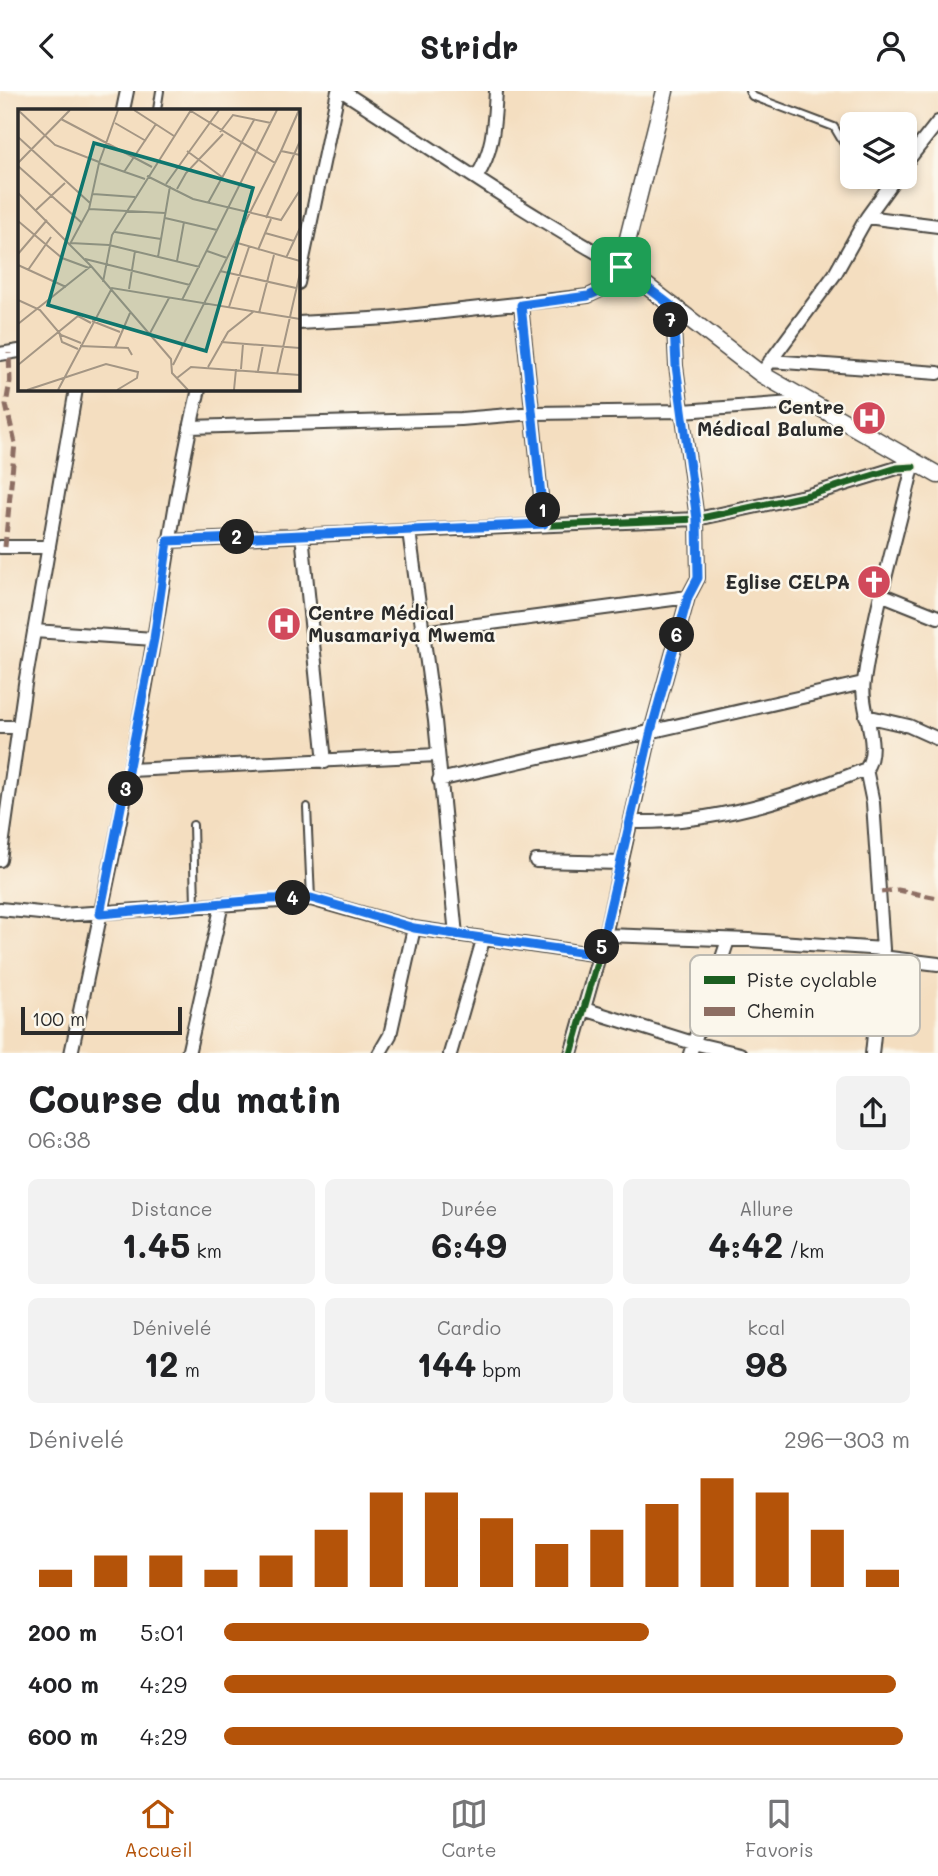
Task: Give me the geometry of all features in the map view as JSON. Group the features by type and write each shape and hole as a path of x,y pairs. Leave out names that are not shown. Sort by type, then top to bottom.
{"street":[{"path":"123,109 127,91"},
{"path":"299,278 340,91 477,176 545,225 621,267 673,307 766,367 806,402 938,475"},
{"path":"477,176 487,160 492,144 496,91"},
{"path":"299,323 521,305 588,296 613,285 621,267 665,91"},
{"path":"917,149 938,122"},
{"path":"766,367 835,274 867,217 887,189"},
{"path":"867,217 938,226"},
{"path":"521,305 544,524"},
{"path":"571,1053 605,935 651,731 688,597 698,578 697,519 671,323 673,307"},
{"path":"0,354 18,351"},
{"path":"766,367 938,373"},
{"path":"0,860 34,631 76,390"},
{"path":"71,1053 130,770 154,639 168,541 200,390"},
{"path":"190,427 461,419 534,413 683,411 806,402"},
{"path":"168,541 697,519 808,495 914,464"},
{"path":"632,821 703,819 792,795 866,769 871,762 863,683 914,464"},
{"path":"409,531 423,632 456,935"},
{"path":"302,534 325,762"},
{"path":"0,547 49,547"},
{"path":"883,595 938,617"},
{"path":"423,632 688,597"},
{"path":"34,631 154,639"},
{"path":"439,780 863,683"},
{"path":"866,716 909,726 938,739"},
{"path":"0,727 19,727"},
{"path":"130,770 437,755"},
{"path":"866,769 873,803 882,953"},
{"path":"536,862 622,863"},
{"path":"0,909 60,915 100,914 311,898 414,928 599,955"},
{"path":"188,1053 222,904"},
{"path":"379,1053 390,1035 414,928"},
{"path":"605,935 728,940 892,955"},
{"path":"450,1053 483,940"},
{"path":"723,955 728,940"},
{"path":"920,960 938,964"},
{"path":"584,1009 691,1048 740,1053"}],"lane":[{"path":"157,109 160,91"},
{"path":"748,91 752,96 834,127 840,137"},
{"path":"307,807 311,898"},
{"path":"192,825 195,905"}],"marked path":[{"path":"5,547 15,443 6,405 10,381 9,353"},
{"path":"881,892 898,890 938,898"}],"cycle path":[{"path":"571,1053 605,935 651,731 688,597 698,578 697,519 676,366 673,307"},
{"path":"168,541 697,519 809,495 897,468 913,467"}],"place":[{"name":"Centre Médical Balume","path":"869,418"},
{"name":"Eglise CELPA","path":"874,582"},
{"name":"Centre Médical Musamariya Mwema","path":"284,624"}],"route":[{"path":"621,267 673,307 671,323 697,519 698,578 688,597 651,731 599,955 414,928 311,898 270,899 100,914 154,639 168,541 544,524 521,305 588,296 613,285 621,267"}]}
